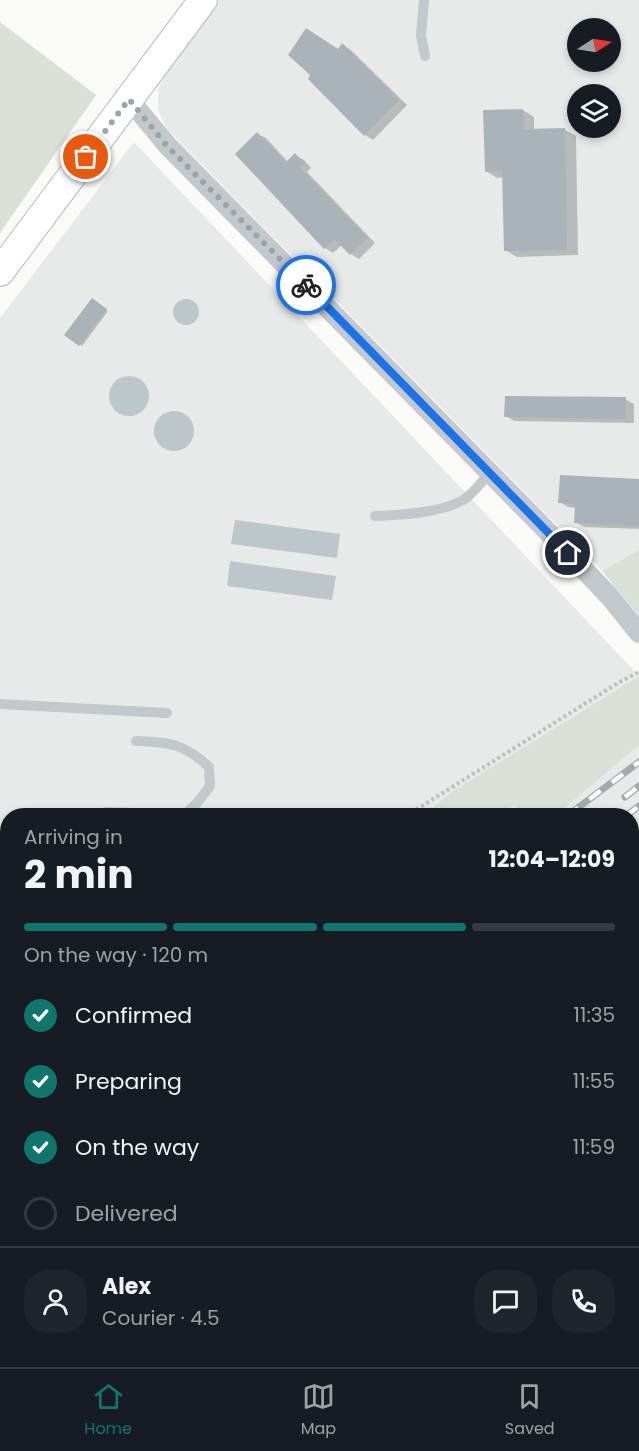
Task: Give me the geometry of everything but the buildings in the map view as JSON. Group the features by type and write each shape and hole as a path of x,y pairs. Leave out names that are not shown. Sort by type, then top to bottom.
{"street":[{"path":"0,272 203,0"},
{"path":"129,99 167,146 229,206 610,597 639,633"}],"lane":[{"path":"423,0 421,36 425,56"},
{"path":"375,516 404,515 447,506 463,500 490,474"},
{"path":"0,704 167,713"},
{"path":"136,741 162,742 193,752 209,767 210,786 192,808"}],"path":[{"path":"419,808 608,689 639,672"}],"shaded area":[{"path":"216,0 639,0 639,550 602,571 166,128 158,110 158,89 179,50"},
{"path":"0,22 96,95 0,233"},
{"path":"134,142 639,676 451,792 432,808 0,808 0,318"},
{"path":"186,299 195,303 199,312 195,321 186,325 177,321 173,312 177,303"},
{"path":"129,376 143,382 149,396 143,410 129,416 115,410 109,396 115,382"},
{"path":"174,411 188,417 194,431 188,445 174,451 160,445 154,431 160,417"},
{"path":"235,520 340,534 337,558 231,544"},
{"path":"639,550 639,616 602,571"},
{"path":"230,561 336,576 332,600 227,586"},
{"path":"639,676 639,745 564,808 517,808 515,805 510,808 432,808 451,792"},
{"path":"639,742 639,808 562,808"}],"railway":[{"path":"578,808 639,762"},
{"path":"625,797 639,786"}],"way so far":[{"path":"86,157 129,99 167,146 306,285"}],"route":[{"path":"306,285 568,553"}]}
